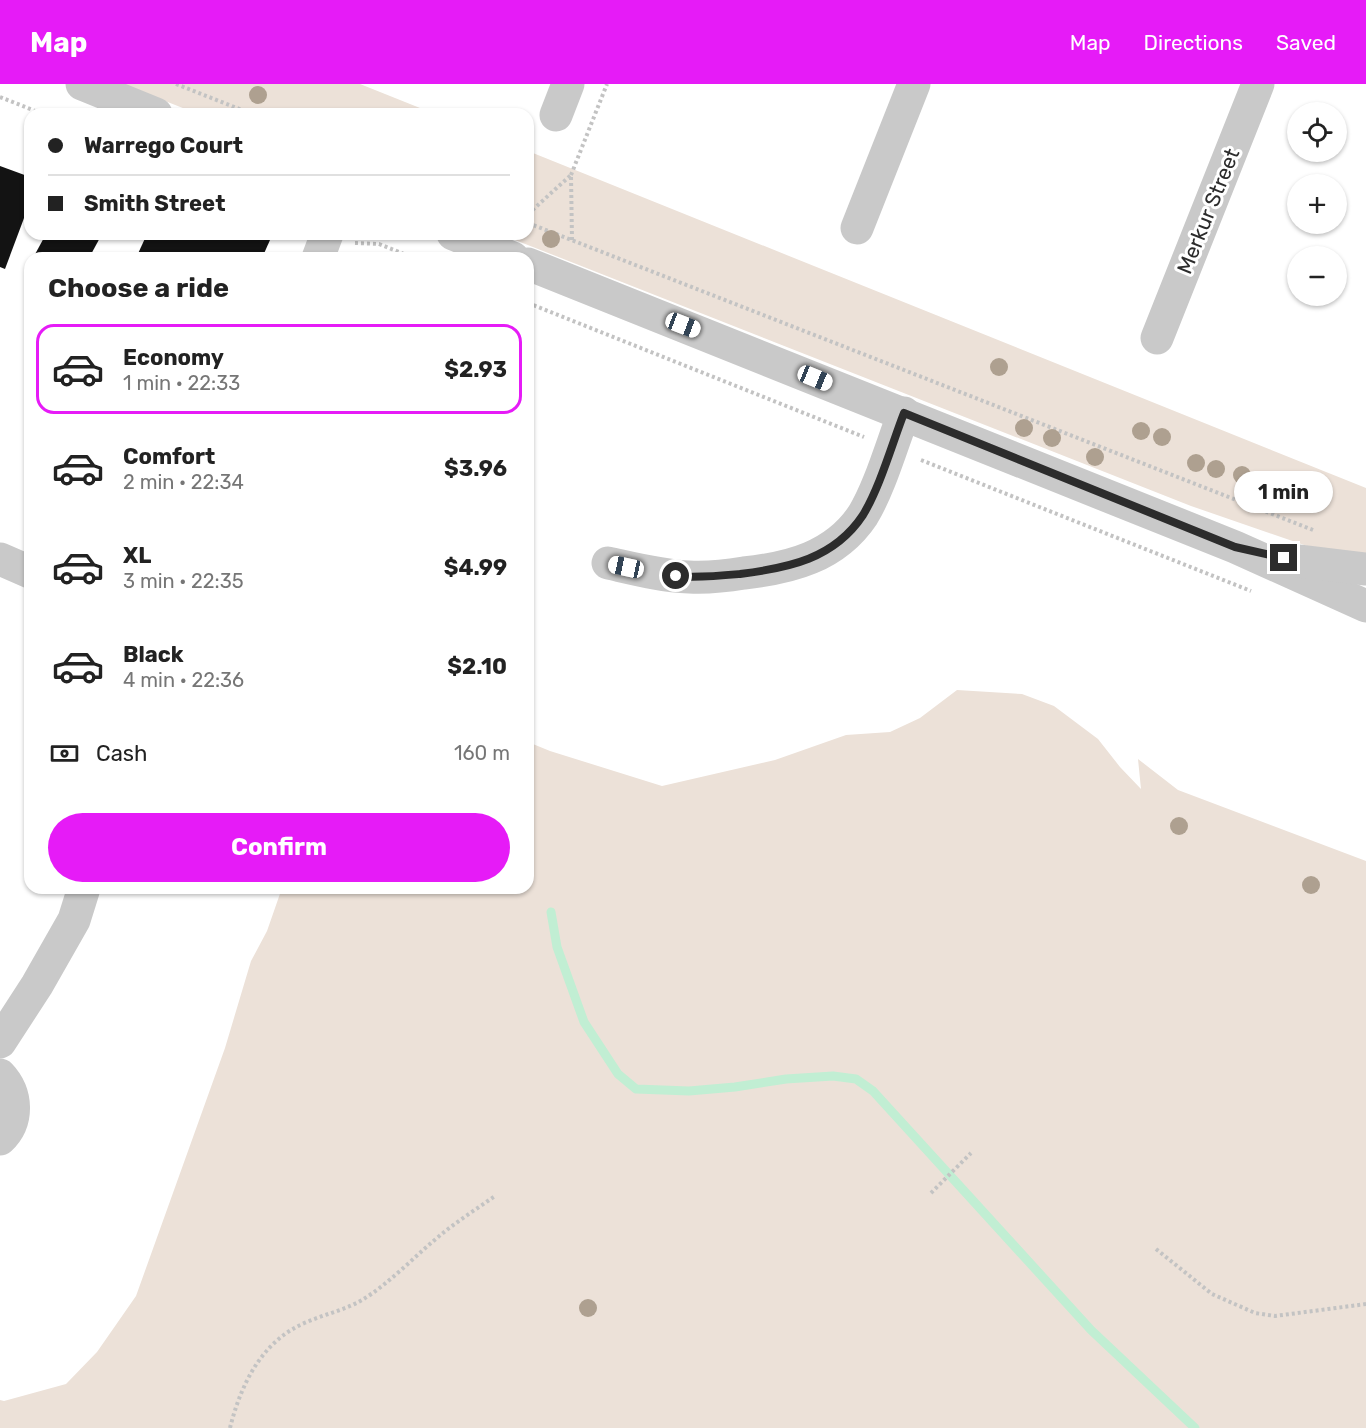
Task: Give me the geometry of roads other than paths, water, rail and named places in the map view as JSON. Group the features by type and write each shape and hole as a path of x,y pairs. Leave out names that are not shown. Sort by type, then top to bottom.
{"street":[{"path":"82,84 141,108"},
{"path":"556,115 568,84"},
{"path":"857,228 914,84"},
{"name":"Merkur Street","path":"1157,338 1258,84"},
{"path":"324,252 336,240"},
{"path":"468,240 498,252"},
{"path":"534,266 1235,547 1366,606"},
{"path":"608,563 690,578 765,571 792,566 814,557 833,546 862,516 871,500 904,413"},
{"path":"1235,547 1304,562 1366,569"},
{"path":"0,559 24,569"},
{"path":"0,1042 37,985 74,920 82,894"},
{"path":"0,1075 7,1082 13,1096 14,1110 10,1124 0,1139"}],"waterway":[{"path":"551,912 557,947 584,1022 618,1074 636,1089 689,1091 786,1079 833,1076 856,1079 873,1091 1091,1330 1195,1428"}]}
